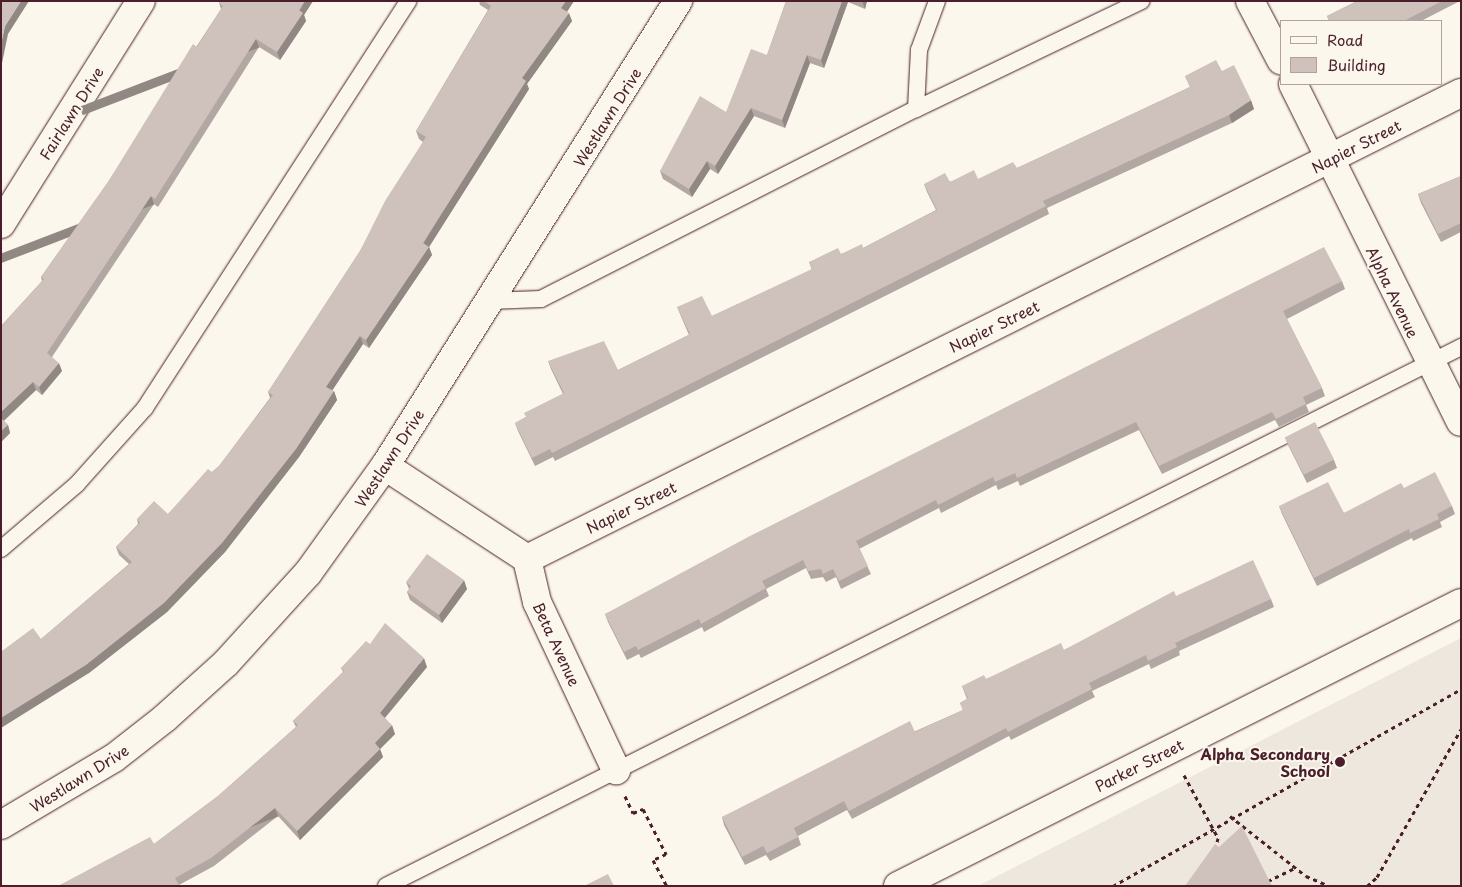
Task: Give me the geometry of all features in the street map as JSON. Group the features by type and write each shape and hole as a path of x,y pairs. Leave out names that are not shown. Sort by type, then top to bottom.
{"street":[{"name":"Fairlawn Drive","path":"1,224 141,1"},
{"name":"Westlawn Drive","path":"1,825 114,758 226,663 308,573 386,466 678,1"},
{"path":"1250,1 1280,58"},
{"name":"Alpha Avenue","path":"1293,85 1428,364 1461,422"},
{"name":"Napier Street","path":"527,559 1461,93"},
{"path":"386,466 527,559"},
{"name":"Beta Avenue","path":"527,559 537,602 620,782"},
{"name":"Parker Street","path":"898,886 1461,603"}],"lane":[{"path":"1,549 77,484 145,408 408,1"},
{"path":"916,109 919,50 937,1"},
{"path":"489,301 541,299 916,109 1141,1"},
{"path":"386,886 620,782 1461,347"}],"path":[{"path":"1113,886 1212,826 1461,689"},
{"path":"1367,886 1377,877 1461,729"},
{"path":"1184,774 1218,838 1212,852"},
{"path":"620,782 633,813 644,809 666,854 654,860 667,886"},
{"path":"1230,816 1295,868 1329,886"},
{"path":"1268,881 1295,868"}],"shaded area":[{"name":"Alpha Secondary School","path":"1461,638 1461,886 978,886"}],"building":[{"path":"1,1 21,1 5,26 1,44"},
{"path":"220,1 305,1 299,10 303,13 277,52 256,39 155,199 151,196 47,353 59,363 39,387 33,382 1,412 1,326 44,279 41,277 108,182 193,44 197,47 223,6 219,3"},
{"path":"484,1 566,1 561,8 569,13 522,78 526,81 423,243 429,247 366,340 360,336 326,387 334,391 296,449 222,543 164,603 86,665 1,718 1,650 33,628 41,639 132,562 116,547 140,523 137,519 154,501 168,514 208,469 212,472 219,466 273,395 268,392 360,251 385,201 426,137 416,131 491,6"},
{"path":"786,1 842,1 821,60 807,55 782,120 751,108 715,166 707,161 689,189 660,171 700,96 726,112 751,49 767,55"},
{"path":"1357,1 1442,1 1406,20 1329,20 1327,16"},
{"path":"1216,60 1222,71 1234,65 1251,100 1229,115 1043,201 1046,206 552,453 550,449 532,458 515,423 526,417 524,413 564,393 548,361 604,341 618,370 690,334 677,307 702,296 712,316 812,269 809,262 838,248 841,254 862,244 863,248 937,210 924,184 945,173 950,182 974,170 978,179 1013,162 1017,168 1190,87 1185,76"},
{"path":"1461,176 1461,223 1438,234 1418,194"},
{"path":"1324,247 1342,281 1283,311 1322,388 1303,397 1306,404 1276,419 1272,412 1159,466 1136,422 1017,478 1015,473 995,482 993,477 938,505 936,500 856,541 868,566 839,581 833,569 823,574 821,569 808,571 803,560 762,581 766,588 701,624 699,619 638,650 636,646 624,652 605,614 750,536"},
{"path":"1,418 8,425 1,431"},
{"path":"1315,422 1334,459 1304,475 1285,437"},
{"path":"1435,472 1452,506 1437,514 1439,519 1410,533 1409,529 1314,578 1279,506 1328,482 1344,513 1401,483 1404,488"},
{"path":"427,554 464,580 439,615 407,592 411,586 406,582"},
{"path":"1253,560 1271,599 1175,643 1177,647 1148,661 1146,655 1089,683 1092,689 1008,732 1006,728 849,811 844,801 794,828 798,837 767,853 763,846 742,857 722,817 910,721 915,732 963,710 960,703 968,698 962,686 984,675 986,679 1061,643 1064,650 1174,591 1176,596"},
{"path":"385,623 424,658 380,713 392,725 375,743 380,749 297,831 275,808 211,858 175,878 178,886 58,886 150,837 154,844 218,796 298,725 293,721 344,671 341,668 366,641 370,644"},
{"path":"1242,826 1272,886 1185,886 1215,844 1219,847"},
{"path":"608,874 614,886 584,886"}],"place":[{"name":"Alpha Secondary School","path":"1340,762"}]}
